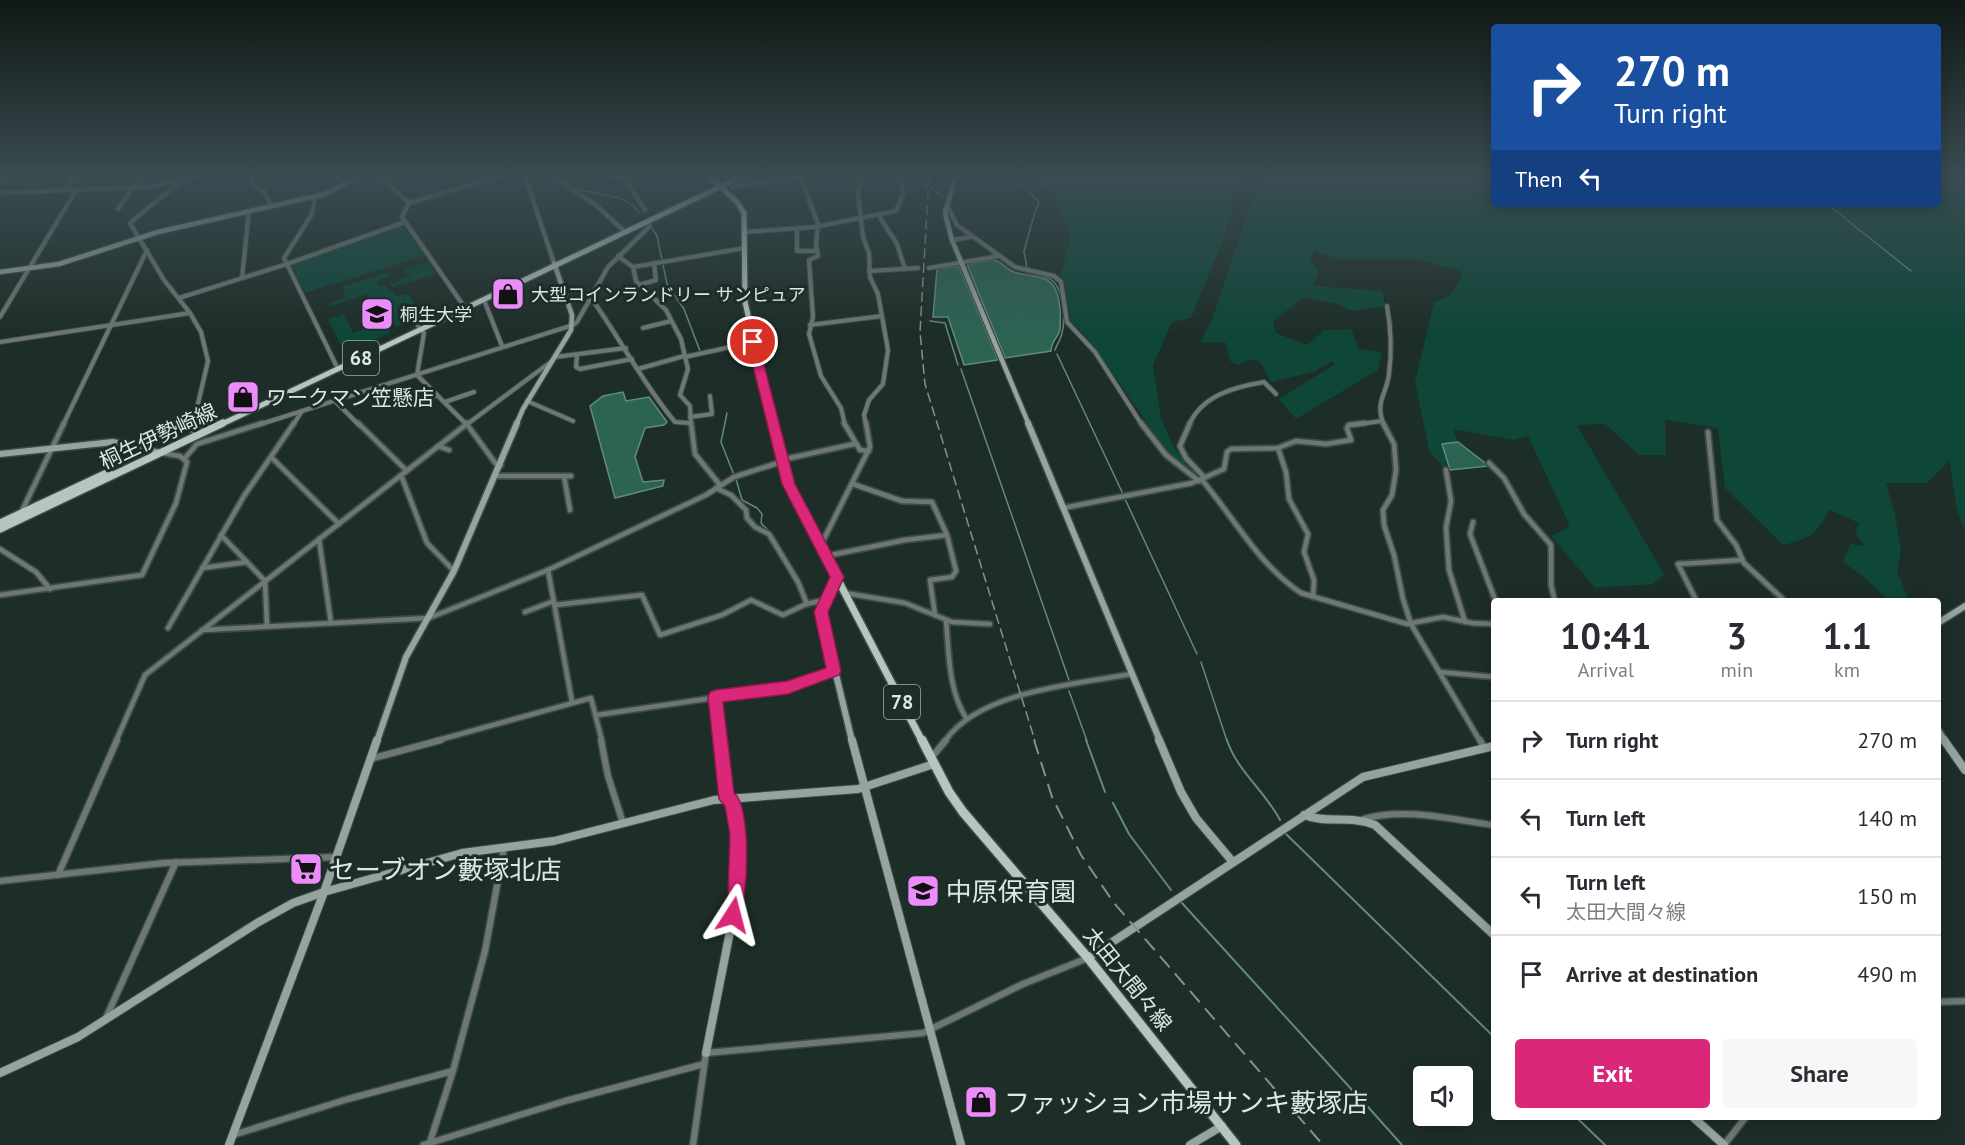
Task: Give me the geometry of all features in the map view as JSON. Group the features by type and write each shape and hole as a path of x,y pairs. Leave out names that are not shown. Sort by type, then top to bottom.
{"main road":[{"name":"桐生伊勢崎線","path":"0,523 21,516 160,453 463,305 634,229"},
{"name":"桐生伊勢崎線","path":"0,529 21,516 153,451 336,365 484,300 622,230"},
{"name":"太田大間々線","path":"745,232 745,302 788,484 932,761 963,812 1088,958 1236,1145"}],"street":[{"path":"0,317 52,229"},
{"path":"134,229 164,280 190,313 201,332 208,353 202,394 192,430 194,432"},
{"path":"0,272 75,260 139,238 174,229"},
{"path":"242,278 247,229"},
{"path":"302,229 284,258 336,365"},
{"path":"179,298 287,264 384,229"},
{"path":"410,229 463,305"},
{"path":"542,229 572,315 573,325"},
{"path":"229,1145 337,857 406,657 454,572 527,401 608,267 618,256 635,244 647,229"},
{"path":"745,232 789,229"},
{"path":"797,229 797,251 817,251"},
{"path":"818,229 818,257 809,260 813,317 809,334 821,376 841,408 842,419 854,444 860,450 868,451"},
{"path":"819,543 824,539 844,494 852,484 868,451 870,444 864,415 868,399 883,384 888,350 878,294 869,272 869,253 862,229"},
{"path":"888,229 897,244 905,269"},
{"path":"948,229 1188,807 1232,861"},
{"path":"962,229 1016,268 1051,274 1060,281 1067,310 1067,322 1118,384 1128,404 1165,455 1202,480"},
{"path":"952,240 971,237"},
{"path":"633,267 745,248"},
{"path":"21,516 147,250"},
{"path":"618,256 633,267 635,280 663,307 681,339 688,369 680,394 689,404 695,454 718,487 732,495 746,510 747,518 755,528 769,534 798,582 807,604"},
{"path":"929,268 1000,256"},
{"path":"639,285 656,280 654,263"},
{"path":"869,272 918,268"},
{"path":"591,298 674,421 690,423"},
{"path":"484,300 502,346"},
{"path":"1387,306 1391,329 1389,375 1378,402 1382,421 1394,444 1396,470 1392,495 1383,510 1382,517 1394,555 1402,599 1412,624 1484,747"},
{"path":"0,342 190,313"},
{"path":"810,325 882,316"},
{"path":"643,328 671,321"},
{"path":"184,458 194,445 573,325"},
{"path":"417,374 424,333 420,328"},
{"path":"638,369 753,342"},
{"path":"58,875 143,678 466,423 554,359 626,348"},
{"path":"577,355 576,367 580,369 632,359"},
{"path":"417,374 466,423 496,464 501,465"},
{"path":"1276,394 1264,382 1233,387 1211,398 1194,413 1180,446 1186,458 1252,546 1287,585 1314,597 1412,624 1443,617 1491,624"},
{"path":"445,402 474,392"},
{"path":"412,407 437,394"},
{"path":"690,417 712,414 710,396"},
{"path":"335,400 407,471"},
{"path":"527,401 573,420"},
{"path":"168,628 221,535 302,411"},
{"path":"1063,507 1202,480 1224,469 1227,452 1231,449 1278,448 1296,441 1326,444 1349,441 1347,428 1349,425 1382,421"},
{"path":"1708,432 1717,520 1736,545 1742,560 1781,598"},
{"path":"0,454 112,442 184,458"},
{"path":"202,630 429,618 548,570 734,477 781,461 854,444"},
{"path":"438,446 449,450"},
{"path":"1278,448 1286,471 1289,499 1308,534 1304,552 1314,580 1314,597"},
{"path":"271,457 339,524"},
{"path":"0,595 142,575 176,503 182,475 187,467 184,458"},
{"path":"1489,463 1504,478 1520,508 1551,545 1553,552 1549,580 1554,598"},
{"path":"1446,470 1451,501 1446,528 1449,570 1466,622"},
{"path":"401,475 427,543 454,572"},
{"path":"496,476 571,476"},
{"path":"564,476 570,510"},
{"path":"852,484 902,501 930,501 947,535 955,574 952,577 930,580 935,615"},
{"path":"1473,522 1470,534 1494,598"},
{"path":"221,535 265,581 267,626"},
{"path":"826,556 905,540 947,535"},
{"path":"319,539 331,623"},
{"path":"0,549 36,572 50,589"},
{"path":"1695,598 1677,564 1742,560"},
{"path":"202,568 246,562"},
{"path":"548,570 572,702"},
{"path":"837,577 821,612 864,788 961,1145"},
{"path":"845,593 895,600 946,620 990,624"},
{"path":"525,612 555,603 642,596 660,635 722,615 751,600 780,614 825,600"},
{"path":"1941,621 1965,606"},
{"path":"946,620 952,682 958,705 966,718"},
{"path":"597,716 788,687 834,671"},
{"path":"1440,672 1491,677"},
{"path":"0,1073 63,1045 257,923 293,903 324,892 452,856 554,841 729,799 864,788 932,761 953,730 966,718 1019,697 1132,674"},
{"path":"693,1145 704,1064 737,896 738,835 729,799 715,697"},
{"path":"370,759 572,702 592,699 608,776 623,823"},
{"path":"1941,734 1965,770"},
{"path":"706,1053 930,1032 1023,984 1088,958 1232,861 1363,777 1491,746"},
{"path":"1304,815 1316,819 1364,819 1382,815 1418,816 1491,825"},
{"path":"1364,819 1375,825 1491,932"},
{"path":"427,1144 453,1071 485,951 504,848"},
{"path":"0,881 176,862 337,857"},
{"path":"105,1020 176,862"},
{"path":"1941,1002 1965,1001"},
{"path":"427,1144 565,1101 704,1064"},
{"path":"233,1135 348,1098 453,1071"},
{"path":"1696,1120 1724,1145 1743,1120"},
{"path":"1190,1145 1222,1126"}],"shaded area":[{"path":"390,229 406,229 426,255 305,293 291,265"},
{"path":"1226,229 1191,318 1172,322 1153,365 1161,418 1174,448 1200,476 1197,478 1169,455 1114,375 1080,330 1071,322 1064,286 1058,277 1066,260 1063,259 1070,242 1069,230"},
{"path":"1242,229 1965,229 1965,529 1957,507 1950,460 1927,483 1886,483 1895,514 1901,551 1897,571 1908,598 1886,598 1865,578 1843,562 1850,544 1865,546 1855,533 1859,523 1829,510 1821,525 1812,534 1783,545 1725,488 1718,428 1665,420 1666,455 1639,455 1605,424 1577,425 1664,574 1653,584 1595,588 1551,536 1570,526 1528,436 1513,440 1453,429 1458,442 1442,444 1446,461 1445,470 1429,450 1415,382 1434,302 1450,296 1461,278 1460,271 1417,259 1337,259 1315,251 1310,259 1319,271 1313,286 1382,291 1385,306 1352,311 1337,304 1304,297 1273,322 1276,333 1307,345 1324,330 1351,329 1359,349 1382,352 1378,370 1296,419 1279,399 1335,364 1332,361 1314,372 1271,382 1263,366 1257,361 1237,365 1230,361 1225,342 1200,343 1213,317"},
{"path":"995,260 1009,270 1039,277 1052,284 1058,295 1060,329 1051,351 1005,358 967,264"},
{"path":"428,262 436,274 393,287 390,285 415,273 407,274 404,270"},
{"path":"959,266 997,360 964,365 948,317 933,317 937,269"},
{"path":"387,272 388,277 376,281 379,286 384,285 396,296 409,294 420,316 396,327 381,299 372,301 368,294 330,306 329,303 345,298 343,287"},
{"path":"344,314 353,333 386,322 391,333 344,351 328,319"},
{"path":"623,392 626,401 649,397 667,422 664,425 645,428 635,457 643,482 664,480 663,486 615,498 590,406 603,396"},
{"path":"1458,442 1489,466 1450,470 1442,444"}],"waterway":[{"path":"653,229 657,236 667,284 684,309 700,351"},
{"path":"1027,268 1024,251 1030,229"},
{"path":"1859,229 1911,271"},
{"path":"1001,260 1018,270 1048,278 1057,287 1064,319 1055,350"},
{"path":"930,321 945,323 958,365"},
{"path":"1057,354 1123,494"},
{"path":"961,369 1070,683"},
{"path":"727,413 721,442 734,475"},
{"path":"736,479 742,500 757,508 762,514 761,523 771,533"},
{"path":"1125,499 1197,654"},
{"path":"773,537 789,563"},
{"path":"795,572 800,580"},
{"path":"1201,662 1227,741"},
{"path":"1069,691 1087,741"},
{"path":"1941,728 1948,740"},
{"path":"1086,740 1105,792"},
{"path":"1227,740 1237,762 1280,820"},
{"path":"1113,803 1129,834 1171,890"},
{"path":"1286,834 1491,1034"},
{"path":"1181,902 1353,1091"},
{"path":"1360,1098 1402,1145"},
{"path":"1579,1120 1605,1145"}],"railway":[{"path":"926,229 920,332 925,384 1035,741"},
{"path":"1034,740 1052,797 1081,855 1114,903 1323,1145"}],"place":[{"name":"大型コインランドリー サンピュア","path":"508,294"},
{"name":"桐生大学","path":"377,314"},
{"name":"ワークマン笠懸店","path":"243,397"},
{"name":"セーブオン藪塚北店","path":"306,869"},
{"name":"中原保育園","path":"923,891"},
{"name":"ファッション市場サンキ藪塚店","path":"981,1102"}],"route":[{"path":"733,915 737,896 738,835 731,799 727,799 715,697 788,687 834,671 821,612 837,577 788,484 753,342"}]}
